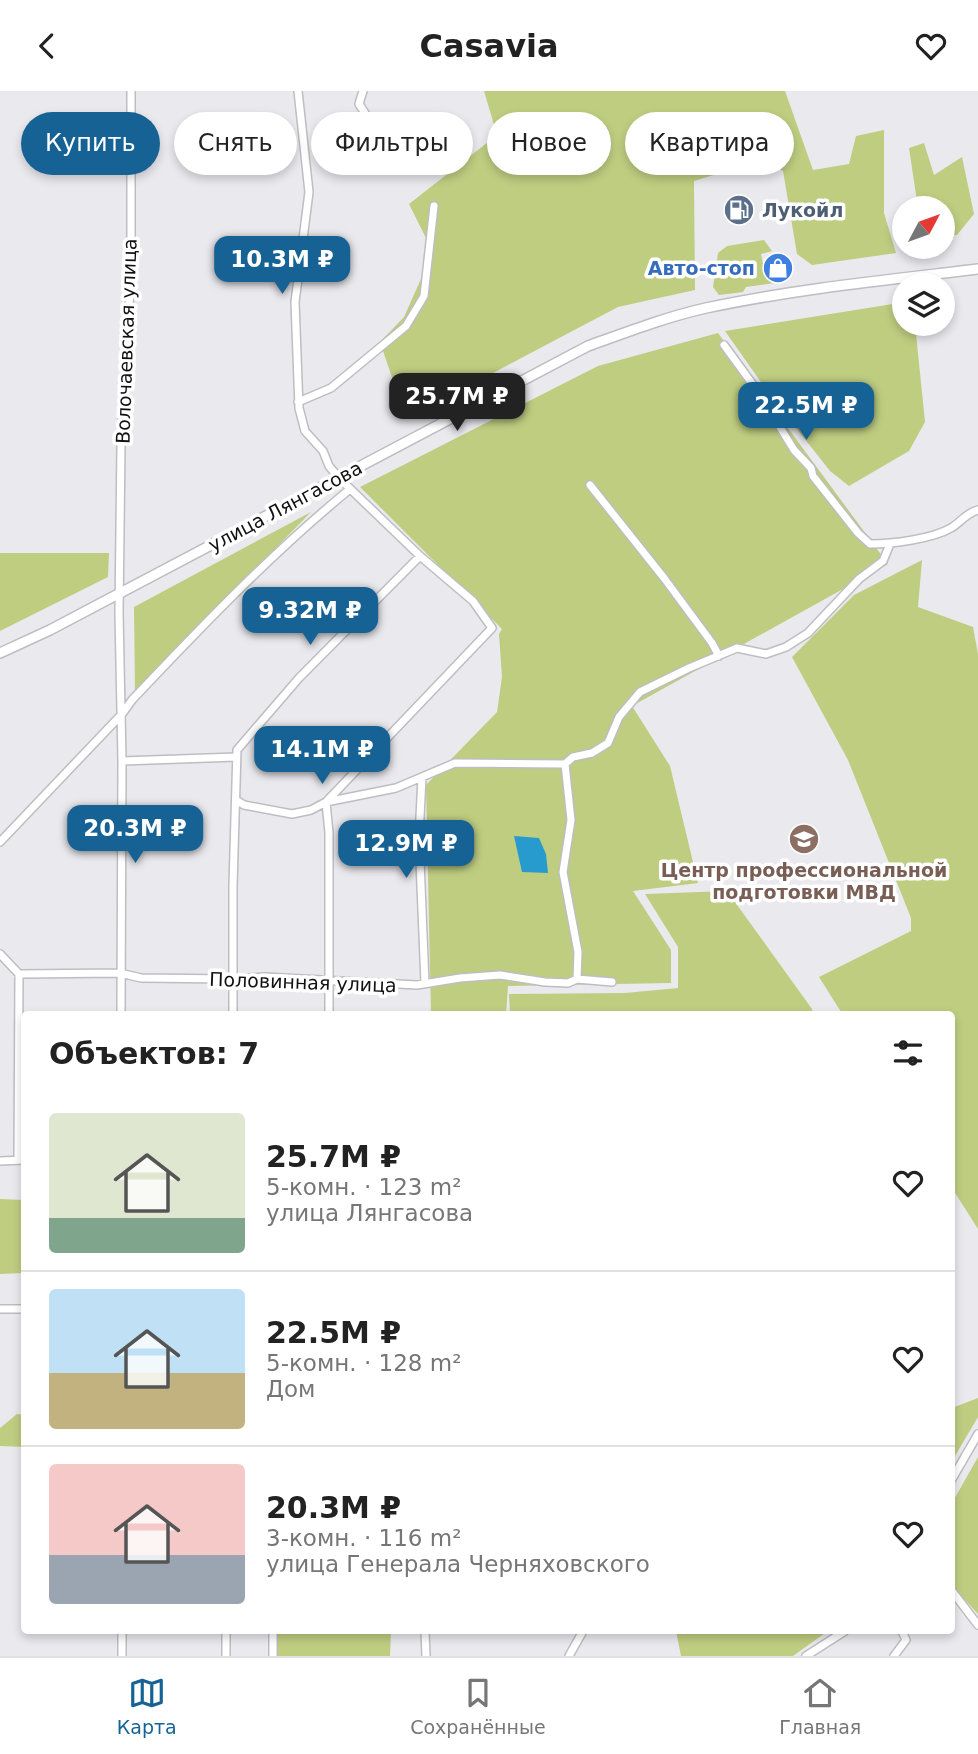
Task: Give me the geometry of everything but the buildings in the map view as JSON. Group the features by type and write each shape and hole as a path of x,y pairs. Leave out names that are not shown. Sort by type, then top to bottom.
{"main road":[{"name":"улица Лянгасова","path":"0,653 589,347 654,322 705,309 801,292 978,269"}],"street":[{"name":"Волочаевская улица","path":"121,1011 122,714 119,613 121,445 131,273 131,91"},
{"path":"298,91 309,192 295,302 298,402 305,431 323,451 329,466 339,478 420,556 473,601 492,628 326,802 329,1011"},
{"path":"363,91 359,104 364,112"},
{"path":"298,402 331,389 405,326 424,296 434,206"},
{"path":"724,345 760,393 794,450 811,468 813,476 858,533 870,544 890,544 950,529 969,513 978,510"},
{"path":"590,485 664,578 719,656"},
{"path":"0,842 208,619 296,533 350,489"},
{"path":"236,800 244,805 292,814 311,810 326,802 396,787 455,764 565,764 573,757 592,753 608,743 619,717 640,692 737,648 766,654 786,647 808,633 859,579 883,561 890,544"},
{"path":"233,1011 237,750 299,678 420,556"},
{"path":"122,761 236,757"},
{"path":"565,764 571,820 563,873 578,952 577,979"},
{"path":"422,777 419,837 425,983"},
{"path":"0,954 19,974 21,1160 0,1161"},
{"name":"Половинная улица","path":"19,974 120,973 141,978 265,977 425,983 500,975 545,982 568,983 577,979 612,982"},
{"path":"0,1309 21,1309"},
{"path":"955,1474 978,1434"},
{"path":"955,1595 978,1625"},
{"path":"122,1634 122,1656"},
{"path":"226,1634 226,1656"},
{"path":"273,1634 273,1656"},
{"path":"425,1634 426,1656"},
{"path":"569,1656 581,1634"},
{"path":"811,1655 841,1634"},
{"path":"894,1656 906,1640 903,1634"}],"green space":[{"path":"484,91 785,91 792,112 625,112 625,175 714,175 694,181 695,290 618,307 406,419 380,342 404,317 433,252 409,204 446,175 473,175 473,154 487,143 487,175 611,175 611,112 490,112"},
{"path":"794,116 813,170 849,164 856,136 884,130 884,213 892,240 892,254 812,265 797,254 784,175 794,175"},
{"path":"924,143 934,175 962,157 974,214 957,235 956,196 916,196 909,148"},
{"path":"764,240 772,251 761,254 765,274 783,271 783,277 775,283 746,287 743,292 719,295 713,287 718,253 727,246"},
{"path":"892,304 892,336 916,336 925,422 909,451 849,486 830,471 770,395 725,331"},
{"path":"718,333 888,564 632,706 670,766 698,883 633,891 671,950 671,983 508,986 506,1011 431,1011 426,785 497,712 502,677 499,634 502,629 360,487 598,366"},
{"path":"311,512 135,692 134,607"},
{"path":"0,553 109,553 108,577 0,631"},
{"path":"922,560 918,607 973,627 978,654 978,1229 955,1193 955,1011 840,1011 819,977 911,931 911,918 848,760 792,657 854,595"},
{"path":"727,891 812,1011 510,1011 509,994 625,993 678,988 678,947 645,894"},
{"path":"0,1199 21,1200 21,1273 0,1274"},
{"path":"978,1398 978,1417 955,1456 955,1407"},
{"path":"17,1414 21,1415 21,1447 0,1446 0,1428"},
{"path":"978,1457 978,1614 955,1589 955,1498"},
{"path":"276,1634 391,1634 390,1656 276,1656"},
{"path":"677,1634 824,1634 793,1656 681,1656"}],"water":[{"path":"514,836 539,838 546,854 548,873 522,872"}],"place":[{"name":"Лукойл","path":"739,210"},
{"name":"Авто-стоп","path":"778,268"},
{"name":"Центр профессиональной подготовки МВД","path":"804,839"}]}
